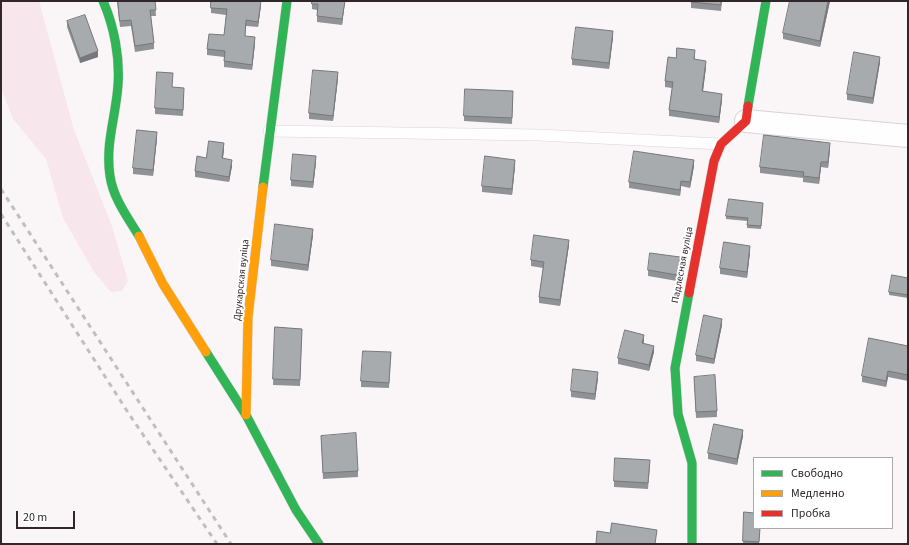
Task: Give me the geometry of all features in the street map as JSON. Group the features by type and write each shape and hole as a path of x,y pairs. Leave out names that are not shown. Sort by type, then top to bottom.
{"street":[{"path":"103,1 109,15 118,60 118,85 108,147 110,177 116,199 144,245 163,284 246,415"},
{"name":"Друкарская вуліца","path":"287,1 269,131 248,317 246,415 296,510 319,544"},
{"path":"766,1 746,121 908,136"},
{"name":"Падлесная вуліца","path":"692,544 692,462 678,414 675,368 714,161 721,144 746,121"}],"lane":[{"path":"269,131 539,135 721,144"}],"shaded area":[{"path":"1,1 39,1 74,130 112,226 128,281 122,291 111,292 94,272 63,218 46,159 13,119 1,88"}],"building":[{"path":"118,1 155,1 156,10 150,10 154,43 135,46 131,20 120,21"},
{"path":"211,1 261,1 258,22 246,20 245,36 255,37 252,65 224,61 225,51 207,49 209,34 224,35 227,9 211,8"},
{"path":"312,1 345,1 342,19 317,16 318,4 312,4"},
{"path":"721,1 721,5 691,2"},
{"path":"790,1 828,1 820,41 783,33"},
{"path":"85,15 98,51 80,58 67,21"},
{"path":"576,27 613,31 609,63 572,59"},
{"path":"677,48 695,50 694,59 706,61 702,91 722,94 719,117 669,110 673,82 665,81 668,57 676,58"},
{"path":"854,52 880,57 873,98 847,94"},
{"path":"313,70 338,72 333,116 309,113"},
{"path":"157,72 173,73 172,87 184,88 183,110 155,108"},
{"path":"465,89 513,91 512,118 464,116"},
{"path":"137,130 157,132 153,170 133,168"},
{"path":"764,135 830,143 828,162 821,162 819,178 803,176 804,172 760,167"},
{"path":"209,141 224,143 222,158 232,160 229,177 195,171 197,156 206,158"},
{"path":"634,151 694,160 690,182 681,181 680,190 629,182"},
{"path":"293,154 316,156 313,182 291,180"},
{"path":"485,156 515,160 512,189 482,186"},
{"path":"729,199 763,203 761,226 747,225 748,218 726,216"},
{"path":"275,224 313,229 308,265 271,260"},
{"path":"534,235 569,240 560,300 539,297 544,262 531,260"},
{"path":"724,242 750,246 747,272 720,268"},
{"path":"650,253 680,257 677,275 648,270"},
{"path":"892,275 908,278 908,295 889,292"},
{"path":"704,315 722,319 714,359 696,355"},
{"path":"275,327 302,329 300,380 273,379"},
{"path":"625,330 644,335 642,343 654,346 649,365 618,358"},
{"path":"869,338 908,346 908,375 888,371 886,381 862,376"},
{"path":"363,351 391,352 389,383 361,381"},
{"path":"573,369 598,372 595,394 571,391"},
{"path":"715,375 717,411 696,412 694,377"},
{"path":"714,424 743,430 737,459 708,453"},
{"path":"356,433 358,471 323,473 321,436"},
{"path":"615,458 650,460 648,483 614,481"},
{"path":"744,512 753,513 753,529 760,529 759,542 743,541"},
{"path":"612,523 657,530 655,544 596,544 597,531 610,533"}],"railway":[{"path":"1,189 231,544"},
{"path":"1,214 129,414 217,544"}],"traffic: fast":[{"path":"103,1 113,31 118,64 117,96 111,130 109,153 110,176 114,192 139,236"},
{"path":"263,187 287,1"},
{"path":"748,106 766,1"},
{"path":"689,293 675,368 678,414 692,463 692,544"},
{"path":"206,352 246,415 296,510 319,544"}],"traffic: slow":[{"path":"246,415 248,317 263,187"},
{"path":"139,236 163,284 206,352"}],"traffic: jam":[{"path":"689,293 714,161 721,144 746,121 748,106"}]}
